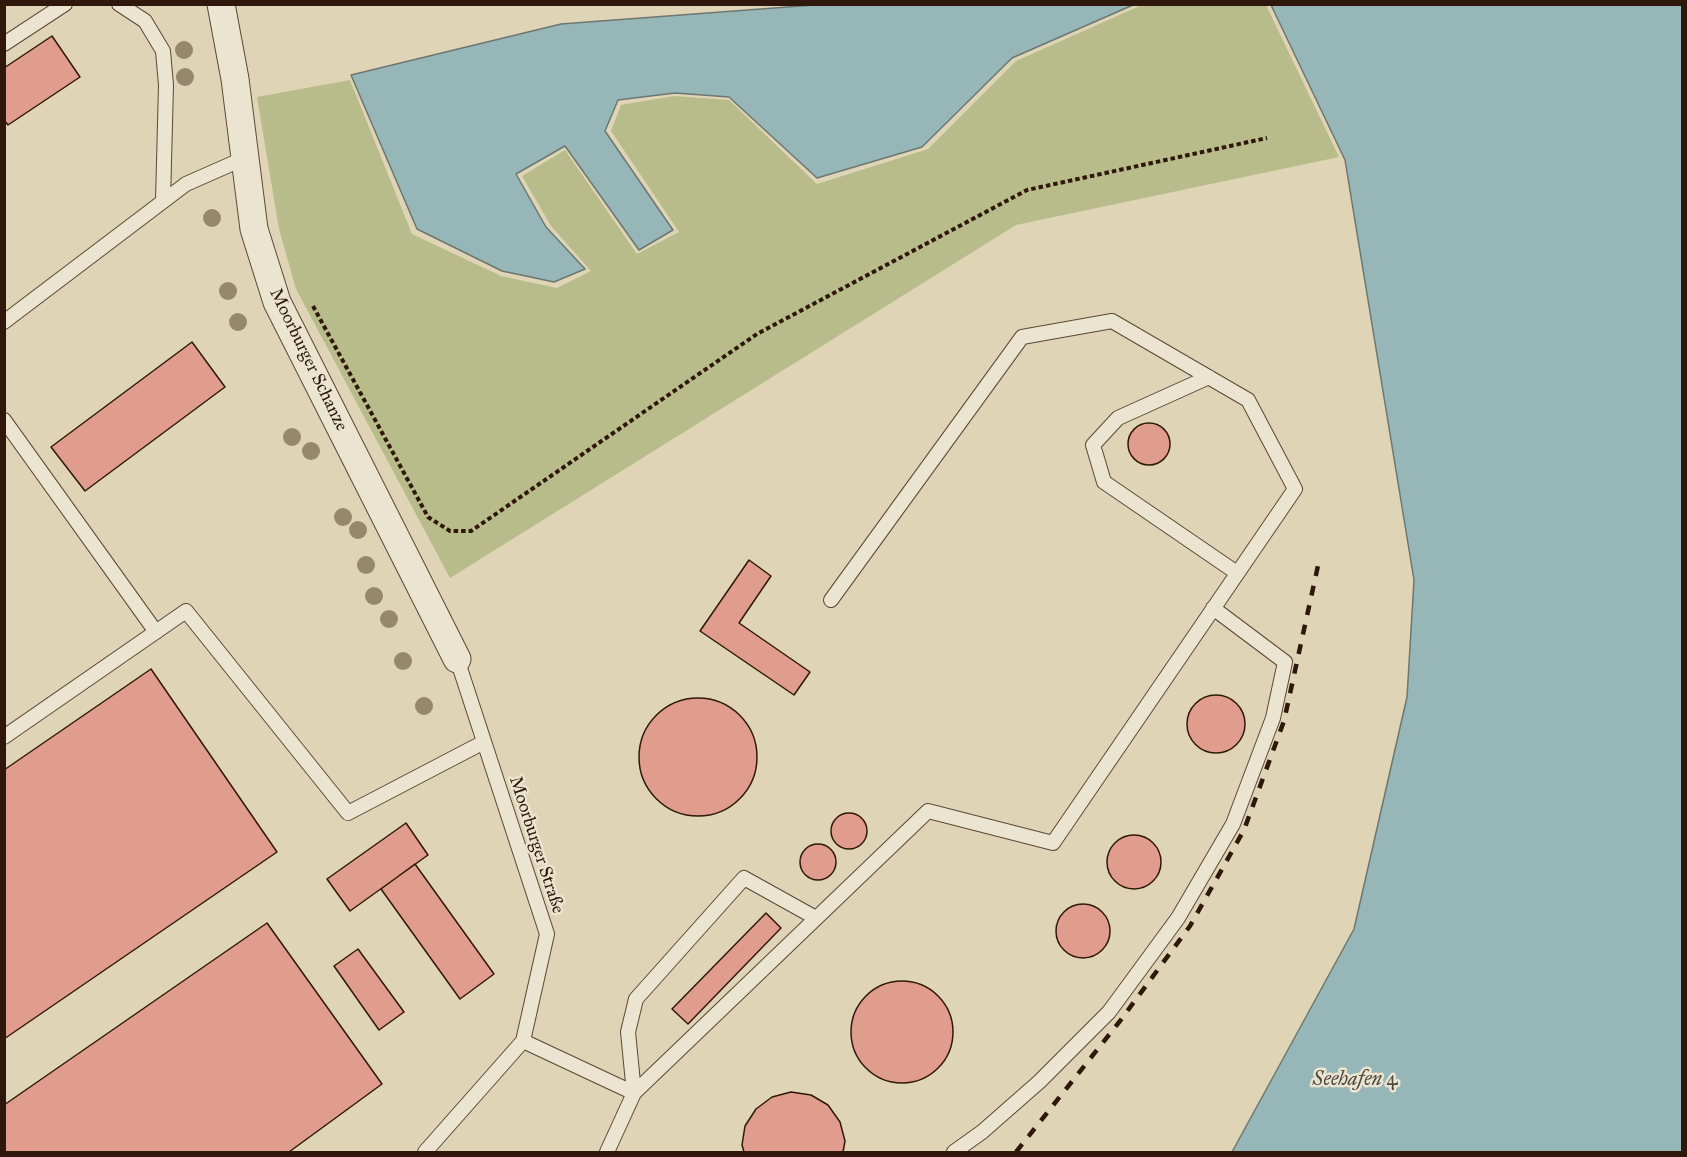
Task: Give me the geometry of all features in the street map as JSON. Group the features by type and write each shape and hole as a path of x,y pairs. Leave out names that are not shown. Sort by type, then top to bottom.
{"street":[{"name":"Moorburger Schanze","path":"221,4 235,79 254,229 277,302 457,658"}],"lane":[{"path":"4,44 65,4"},
{"path":"119,4 145,21 163,51 166,85 163,201"},
{"path":"4,322 186,184 245,158"},
{"path":"607,1152 634,1093 928,811 1053,843 1295,489 1248,400 1112,321 1022,337 831,600"},
{"path":"1209,377 1118,418 1093,445 1104,482 1237,573"},
{"path":"4,420 156,632"},
{"path":"954,1152 982,1132 1039,1082 1109,1012 1178,918 1233,824 1273,718 1285,662 1213,608"},
{"path":"4,737 186,611 348,813 484,742"},
{"name":"Moorburger Straße","path":"425,1152 524,1041 547,934 457,658"},
{"path":"634,1093 628,1032 636,999 744,878 816,918"},
{"path":"524,1041 634,1093"}],"path":[{"path":"312,305 428,517 450,531 471,531 757,334 1027,190 1267,138"}],"green space":[{"path":"1144,4 1266,5 1339,157 1016,225 450,578 296,289 279,229 257,97 350,80 412,234 501,276 557,288 591,271 551,226 522,176 565,150 637,254 679,232 611,131 621,105 674,96 729,100 817,184 928,149 1016,61"}],"water":[{"path":"814,5 1133,5 1012,58 922,147 817,178 729,97 675,93 618,100 605,131 673,230 639,250 565,146 516,174 546,227 585,269 554,282 502,271 417,229 351,75 561,24"},
{"name":"Seehafen 4","path":"1271,5 1682,5 1682,1152 1232,1152 1354,929 1407,697 1414,580 1345,160"}],"building":[{"path":"52,36 80,77 8,125 4,120 4,68"},
{"path":"192,342 225,387 85,491 51,447"},
{"path":"1149,423 1157,424 1164,429 1169,436 1169,452 1164,459 1157,464 1149,465 1141,464 1134,459 1129,452 1128,444 1129,436 1134,429 1141,424"},
{"path":"749,560 771,576 739,623 810,672 794,695 700,631"},
{"path":"151,669 277,852 4,1039 4,770"},
{"path":"1210,695 1222,695 1237,703 1245,718 1245,730 1237,745 1222,753 1210,753 1195,745 1187,730 1187,718 1195,703"},
{"path":"698,698 709,699 731,708 747,724 756,746 756,768 747,790 731,806 709,815 698,816 687,815 665,806 649,790 640,768 639,757 640,746 649,724 665,708 687,699"},
{"path":"849,813 861,819 867,831 861,843 849,849 837,843 831,831 837,819"},
{"path":"406,823 428,855 350,911 327,879"},
{"path":"1134,835 1144,837 1153,843 1159,852 1161,862 1159,872 1153,881 1144,887 1134,889 1124,887 1115,881 1109,872 1107,862 1109,852 1115,843 1124,837"},
{"path":"818,844 830,850 836,862 830,874 818,880 806,874 800,862 806,850"},
{"path":"415,864 494,974 460,999 381,889"},
{"path":"1083,904 1093,906 1102,912 1108,921 1110,931 1108,941 1102,950 1093,956 1083,958 1073,956 1064,950 1058,941 1056,931 1058,921 1064,912 1073,906"},
{"path":"766,913 781,928 688,1024 672,1009"},
{"path":"267,923 382,1084 289,1152 4,1152 4,1105"},
{"path":"358,949 404,1012 379,1030 334,966"},
{"path":"902,981 921,985 938,996 949,1013 953,1032 949,1051 938,1068 921,1079 902,1083 883,1079 866,1068 855,1051 851,1032 855,1013 866,996 883,985"},
{"path":"791,1092 811,1095 828,1105 840,1122 845,1141 843,1152 744,1152 742,1145 745,1126 756,1109 772,1097"}],"railway":[{"path":"1016,1152 1120,1021 1190,926 1244,830 1284,721 1319,561"}]}
